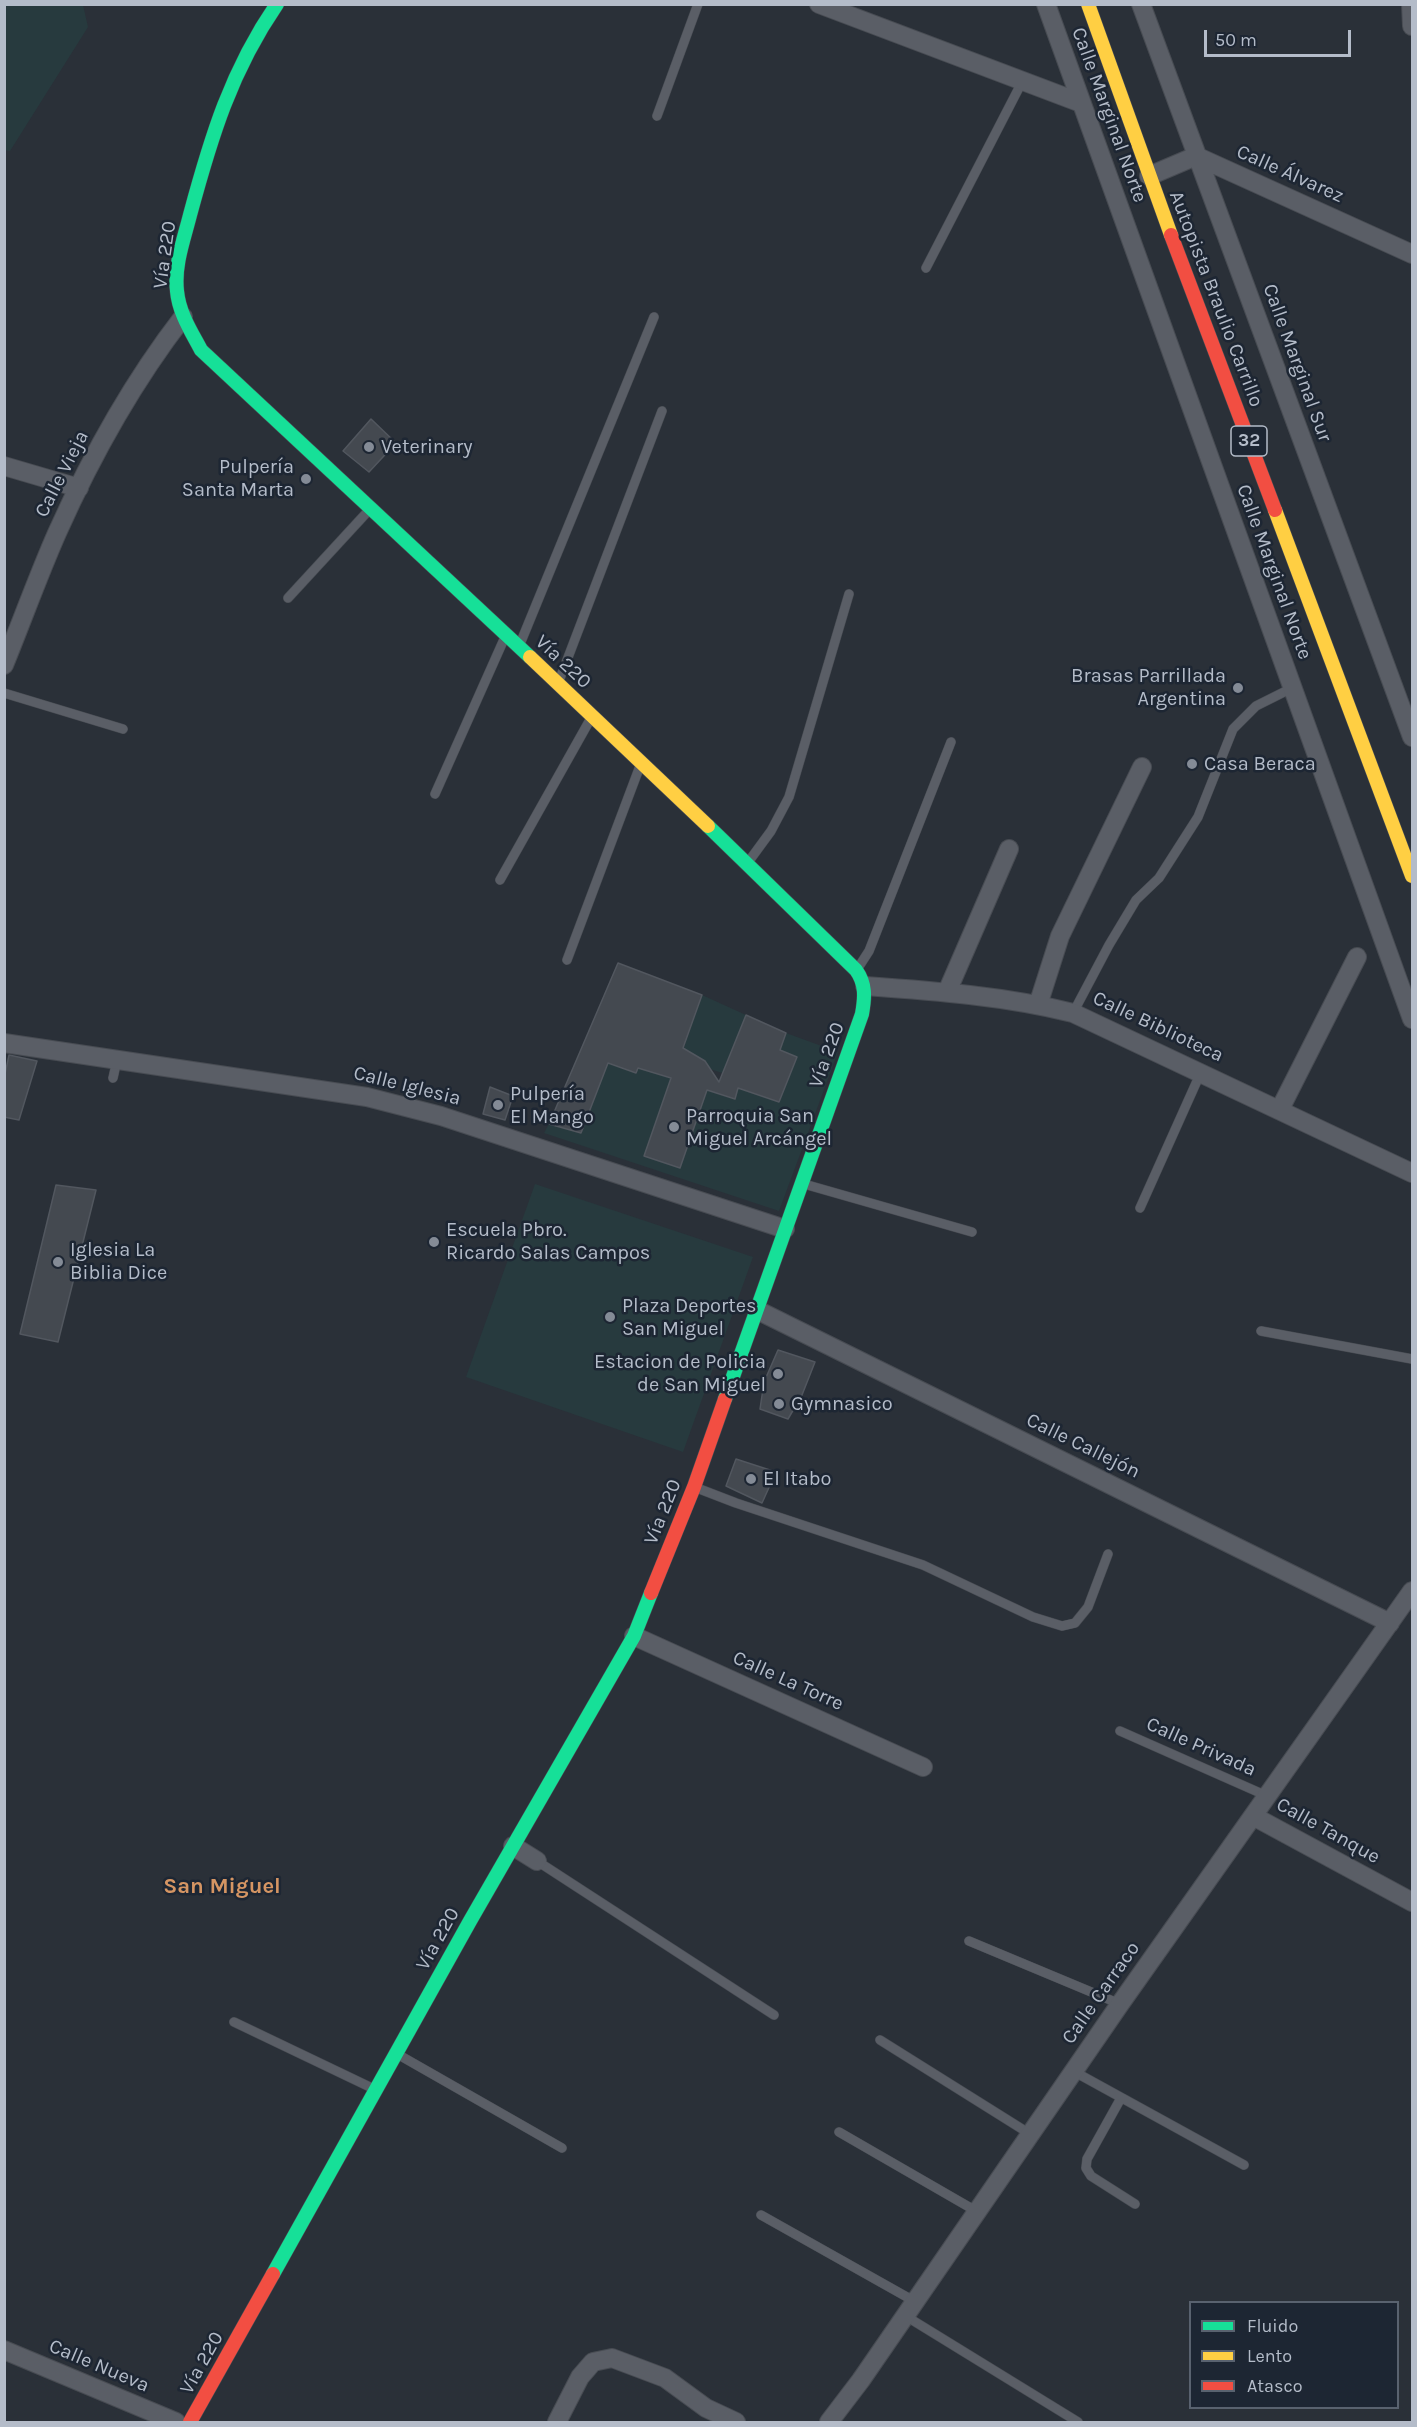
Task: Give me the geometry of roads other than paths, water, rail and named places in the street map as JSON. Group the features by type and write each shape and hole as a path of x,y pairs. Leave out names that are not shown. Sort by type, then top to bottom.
{"main road":[{"name":"Vía 220","path":"190,2422 513,1846 634,1636 694,1487 802,1184 862,1014 865,986 864,979 856,969 748,863 201,350 183,317 178,300 178,272 206,151 222,103 240,63 261,26 278,4"},
{"name":"Autopista Braulio Carrillo","path":"1088,4 1149,176 1413,876"}],"street":[{"path":"819,4 1080,104"},
{"name":"Calle Marginal Norte","path":"1046,4 1080,104 1413,1019"},
{"name":"Calle Marginal Sur","path":"1141,4 1413,737"},
{"path":"1412,4 1413,26"},
{"path":"1149,176 1196,156"},
{"name":"Calle Álvarez","path":"1196,156 1413,254"},
{"name":"Calle Vieja","path":"4,665 56,535 79,488 142,372 183,317"},
{"path":"4,466 79,488"},
{"path":"1038,1005 1060,936 1142,767"},
{"path":"947,992 1009,849"},
{"path":"1280,1109 1357,957"},
{"name":"Calle Biblioteca","path":"865,986 947,992 1038,1005 1073,1013 1413,1173"},
{"name":"Calle Iglesia","path":"4,1042 367,1097 441,1116 785,1229"},
{"name":"Calle Callejón","path":"757,1310 1390,1623"},
{"name":"Calle Carraco","path":"829,2422 861,2380 1120,2004 1413,1591"},
{"name":"Calle La Torre","path":"634,1636 923,1767"},
{"name":"Calle Tanque","path":"1253,1816 1413,1902"},
{"path":"513,1846 537,1861"},
{"name":"Calle Nueva","path":"4,2350 176,2422"},
{"path":"557,2422 580,2377 593,2362 612,2358 665,2378 706,2408 736,2422"}],"lane":[{"path":"657,116 698,4"},
{"path":"926,268 1022,82"},
{"path":"519,646 654,317"},
{"path":"558,684 662,411"},
{"path":"288,598 371,507"},
{"path":"748,863 771,831 789,797 849,594"},
{"path":"435,794 506,634"},
{"path":"1073,1013 1136,900 1159,878 1198,817 1233,729 1256,706 1292,688"},
{"path":"4,693 123,729"},
{"path":"500,880 592,716"},
{"path":"856,969 869,951 951,742"},
{"path":"567,960 642,762"},
{"path":"113,1078 117,1059"},
{"path":"1140,1208 1201,1072"},
{"path":"802,1184 972,1232"},
{"path":"1261,1330 1413,1359"},
{"path":"694,1487 923,1565 1033,1617 1062,1626 1075,1623 1088,1607 1108,1554"},
{"name":"Calle Privada","path":"1120,1731 1267,1796"},
{"path":"537,1861 774,2015"},
{"path":"969,1941 1120,2004"},
{"path":"234,2022 377,2090"},
{"path":"880,2040 1030,2134"},
{"path":"397,2054 561,2148"},
{"path":"1073,2071 1244,2165"},
{"path":"1121,2098 1087,2159 1086,2168 1091,2176 1135,2204"},
{"path":"839,2132 976,2211"},
{"path":"761,2215 909,2308 1078,2422"}],"place":[{"name":"Veterinary","path":"369,447"},
{"name":"Pulpería Santa Marta","path":"306,479"},
{"name":"Brasas Parrillada Argentina","path":"1238,688"},
{"name":"Casa Beraca","path":"1192,764"},
{"name":"Pulpería El Mango","path":"498,1105"},
{"name":"Parroquia San Miguel Arcángel","path":"674,1127"},
{"name":"Escuela Pbro. Ricardo Salas Campos","path":"434,1242"},
{"name":"Iglesia La Biblia Dice","path":"58,1262"},
{"name":"Plaza Deportes San Miguel","path":"610,1317"},
{"name":"Estacion de Policia de San Miguel","path":"778,1374"},
{"name":"Gymnasico","path":"779,1404"},
{"name":"El Itabo","path":"751,1479"}],"district":[{"name":"San Miguel","path":"222,1887"}]}
